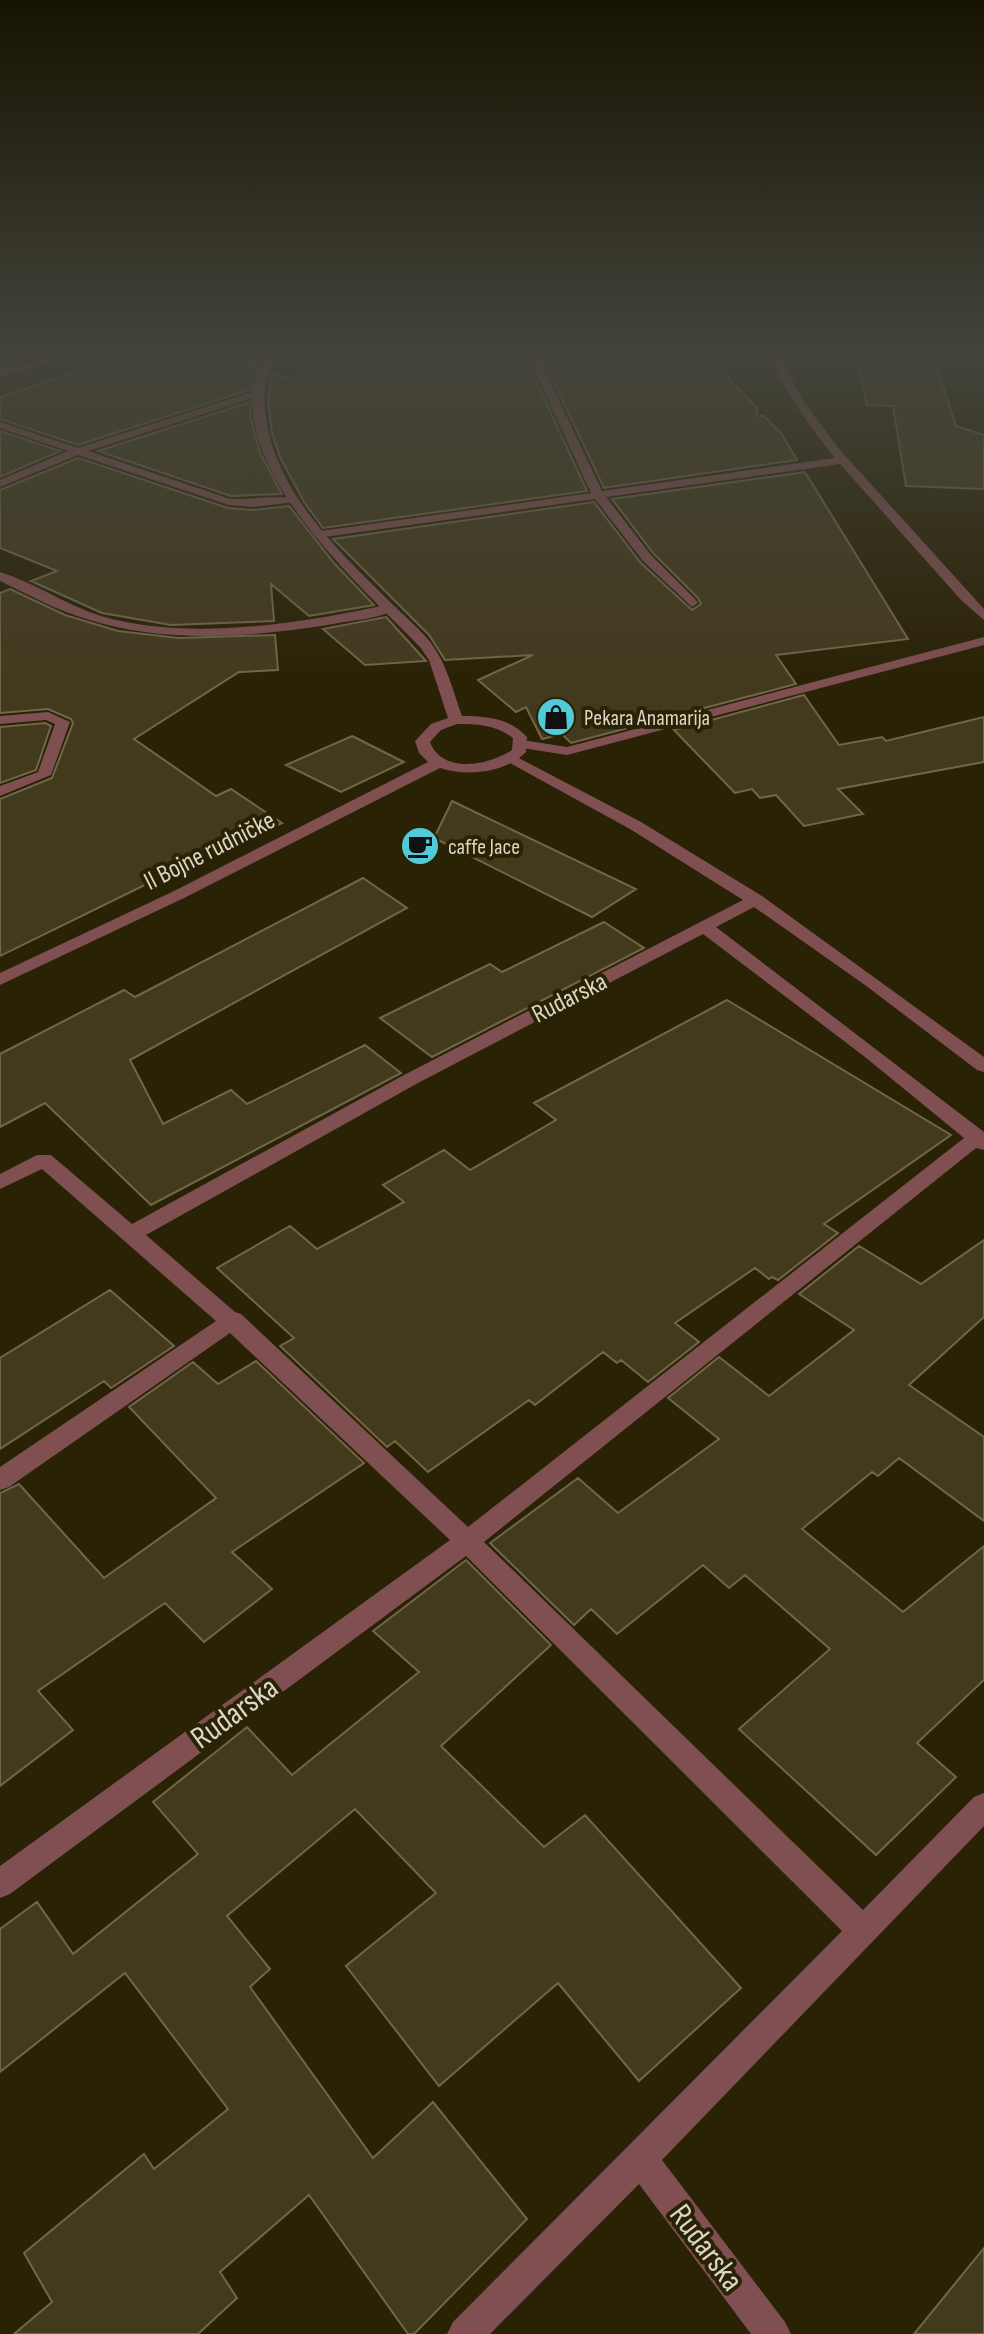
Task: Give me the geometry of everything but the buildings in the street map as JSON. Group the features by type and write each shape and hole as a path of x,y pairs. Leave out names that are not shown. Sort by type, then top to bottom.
{"street":[{"path":"0,484 55,461"},
{"path":"107,461 229,502 253,504 291,500"},
{"path":"274,461 291,500 425,644 436,660 456,720"},
{"path":"582,461 598,495 647,558 692,603"},
{"path":"321,535 836,461"},
{"path":"843,461 984,616"},
{"path":"0,576 61,604 122,625 237,629 355,617 391,608"},
{"path":"522,744 567,751 984,641"},
{"path":"0,720 48,716 63,722 44,775 0,791"},
{"path":"456,720 478,720 504,725 520,737 522,744 511,758 485,767 440,762 429,756 422,741 436,727 456,720"},
{"path":"511,758 587,796 756,900 984,1066"},
{"name":"II Bojne rudničke","path":"0,980 178,895 440,762"},
{"path":"705,927 756,900"},
{"name":"Rudarska","path":"0,1884 468,1541 980,1141 872,1053 705,927 411,1079 132,1233"},
{"path":"0,1182 44,1160 233,1320 468,1541 862,1930"},
{"path":"0,1480 233,1320"},
{"path":"465,2334 641,2159 984,1806"},
{"name":"Rudarska","path":"641,2159 773,2334"}],"place":[{"name":"Pekara Anamarija","path":"556,717"},
{"name":"caffe Jace","path":"420,846"}]}
